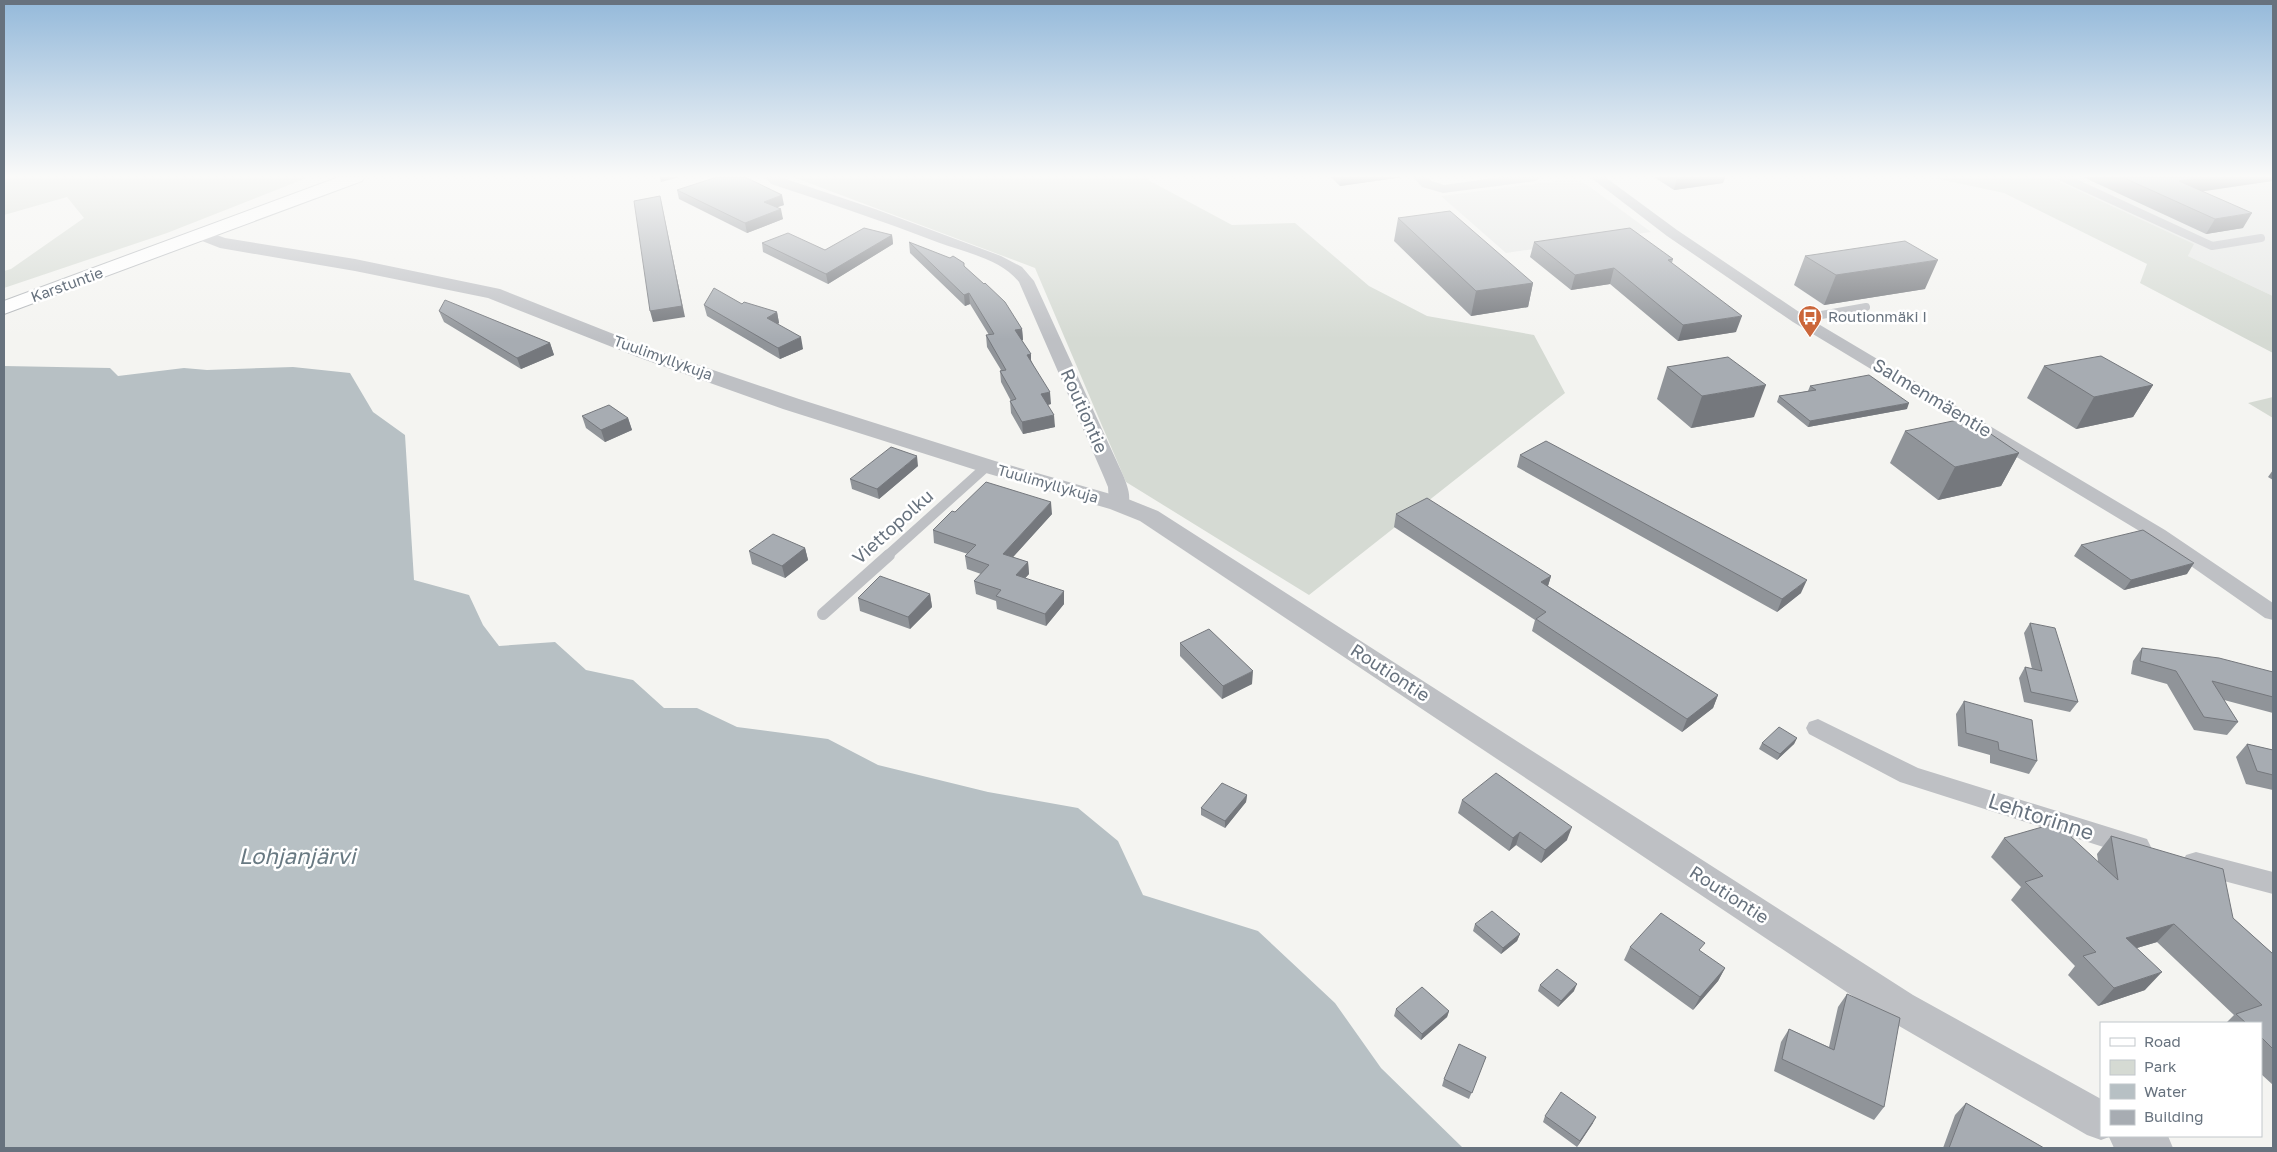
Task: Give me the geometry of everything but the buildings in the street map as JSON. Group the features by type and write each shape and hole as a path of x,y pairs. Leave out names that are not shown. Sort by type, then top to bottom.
{"main road":[{"name":"Karstuntie","path":"4,308 214,231"}],"street":[{"name":"Routiontie","path":"920,231 987,256 1017,270 1026,281 1113,475 1118,487 1119,504 1148,516 1177,533 1900,1007 2100,1120"},
{"name":"Salmenmäentie","path":"1669,231 1799,319 2152,530 2273,613"},
{"name":"Tuulimyllykuja","path":"203,235 220,243 355,265 494,293 648,354 791,404 986,466 1119,504"},
{"name":"Lehtorinne","path":"1818,728 1909,775 2168,855 2273,883"},
{"path":"2131,1137 2153,1148"}],"lane":[{"path":"2179,231 2212,246 2261,238"},
{"path":"1799,319 1866,307"},
{"name":"Viettopolku","path":"823,614 986,466"}],"shaded area":[{"path":"1481,231 1651,232 1506,253"},
{"path":"2165,231 2273,231 2273,296 2188,256 2193,244"}],"green space":[{"path":"66,231 173,231 4,288 4,271 11,269"},
{"path":"936,231 1304,231 1369,286 1427,316 1534,335 1565,393 1309,595 1126,482 1035,268"},
{"path":"2080,231 2165,231 2194,244 2188,256 2273,296 2273,353 2140,283 2147,264"},
{"path":"2273,397 2273,418 2248,403"}],"water":[{"name":"Lohjanjärvi","path":"4,366 110,368 118,376 184,368 207,370 293,367 350,373 373,412 405,435 414,580 469,595 483,625 499,646 555,642 586,670 633,680 664,708 697,708 737,727 828,739 878,765 988,792 1078,808 1118,841 1143,895 1258,931 1335,1003 1381,1068 1463,1148 4,1148"}],"place":[{"name":"Routionmäki I","path":"1810,338"}]}
